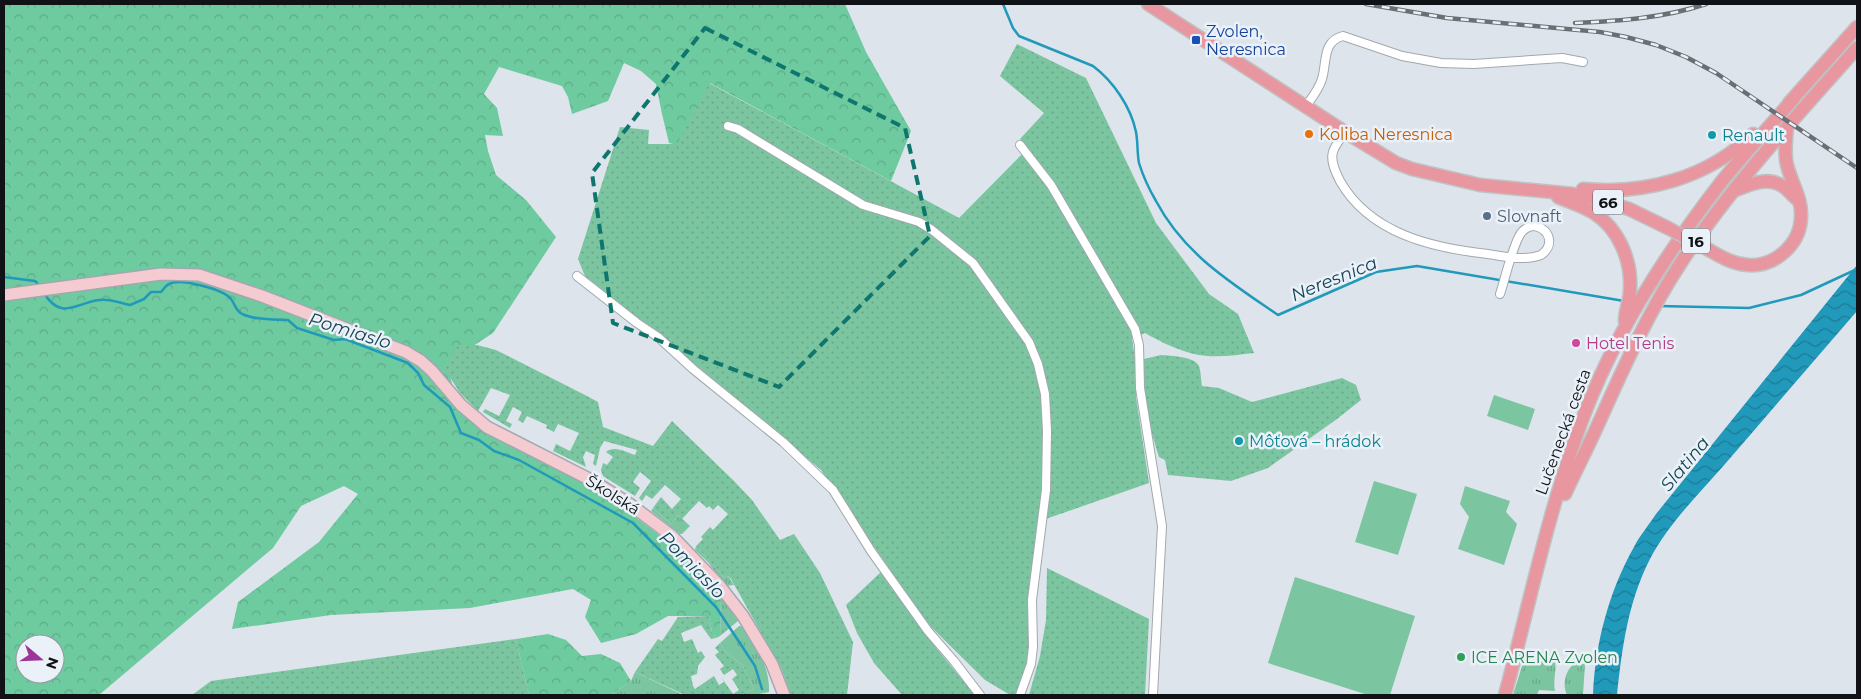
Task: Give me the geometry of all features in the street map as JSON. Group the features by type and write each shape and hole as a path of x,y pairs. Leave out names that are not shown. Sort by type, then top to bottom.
{"main road":[{"name":"66","path":"1148,4 1379,154 1412,169 1480,185 1573,194 1609,203 1636,212 1732,262 1748,266 1763,264 1786,251 1798,233 1801,216 1799,202"},
{"name":"16","path":"1794,98 1857,26"},
{"name":"16","path":"1787,127 1857,48"},
{"path":"1544,191 1569,188 1600,191 1629,189 1653,186 1681,179 1709,168 1725,157 1794,98"},
{"name":"Lučenecká cesta","path":"1505,695 1552,508 1584,414 1625,327 1629,314 1722,181 1794,98"},
{"path":"1787,127 1786,162 1799,202"},
{"name":"Lučenecká cesta","path":"1546,537 1629,353 1662,292 1706,225 1732,191 1787,127"},
{"path":"1732,191 1758,182 1772,182 1783,186 1799,202"},
{"path":"1544,191 1593,212 1610,227 1624,250 1628,262 1629,314"}],"street":[{"path":"1306,106 1322,78 1330,43 1336,38 1343,36 1402,56 1441,63 1474,64 1562,58 1583,62"},
{"path":"728,126 738,129 863,206 919,222 932,230 973,264 1030,342 1038,364 1045,394 1047,431 1046,490 1042,534 1032,600 1033,647 1030,664 1020,695"},
{"path":"1345,132 1332,152 1334,167 1338,177 1352,198 1390,228 1424,243 1511,261 1537,257 1545,253 1549,245 1546,232 1539,227 1531,226 1523,230 1518,238 1511,261 1500,294"},
{"path":"1020,145 1051,184 1135,329 1139,345 1140,388 1162,526 1153,695"},
{"name":"Školská","path":"4,295 162,274 199,276 218,280 406,352 421,361 432,371 474,418 492,430 610,491 672,536 719,585 743,616 772,664 784,695"},
{"path":"577,276 636,323 658,337 692,369 783,442 833,490 842,501 850,518 871,551 928,631 980,695"}],"highlighted area":[{"path":"705,28 905,128 930,236 779,387 613,323 592,173"}],"green space":[{"path":"4,4 845,4 866,52 911,131 891,181 710,83 677,145 669,143 656,84 641,71 624,63 608,101 572,114 568,97 562,86 499,67 484,94 497,108 503,136 485,135 496,175 526,200 556,237 493,333 447,363 457,405 474,424 605,494 675,547 721,594 720,636 716,638 712,632 709,616 668,616 636,634 601,643 585,617 591,600 573,589 470,608 331,615 232,629 238,602 319,542 358,494 344,486 301,506 273,548 99,695 4,695"},
{"path":"1017,44 1086,78 1156,223 1209,294 1238,314 1254,353 1206,356 1178,349 1145,333 1132,339 1137,372 1136,397 1149,483 1040,521 1032,579 1028,662 1017,695 1010,695 985,680 926,622 821,470 696,365 585,276 578,259 620,127 649,130 648,144 677,144 709,83 959,218 1028,148 1020,139 1044,113 1000,76"},
{"path":"458,345 477,345 496,350 585,395 598,402 603,427 653,446 672,421 752,500 780,540 794,534 820,573 853,642 847,695 791,695 782,670 731,579 728,576 725,578 696,546 710,527 713,530 728,514 718,505 713,510 709,506 707,508 699,501 682,519 678,515 671,524 653,508 661,497 672,509 681,499 665,485 652,499 646,495 642,501 639,498 651,481 640,472 633,482 640,488 635,496 603,476 601,470 603,463 607,465 613,457 606,452 616,449 635,455 637,450 604,441 600,448 596,466 593,464 595,455 586,451 583,457 586,467 553,451 556,444 570,451 579,433 558,424 554,432 546,428 547,425 527,416 523,423 518,420 522,412 513,407 506,421 512,424 510,428 483,412 485,409 499,416 510,395 491,388 478,411 460,393 444,368"},
{"path":"1161,355 1192,360 1199,366 1202,386 1219,388 1252,402 1342,378 1356,385 1361,400 1268,468 1231,481 1168,475 1165,460 1159,457 1152,434 1145,408 1142,382 1144,359"},
{"path":"1494,395 1535,409 1528,430 1487,416"},
{"path":"1374,481 1417,494 1398,555 1355,542"},
{"path":"1465,486 1510,501 1506,512 1517,524 1504,565 1458,549 1469,517 1460,504"},
{"path":"653,508 671,524 678,515 690,526 680,534 651,511"},
{"path":"696,546 725,578 728,576 734,585 726,586 708,562 695,550"},
{"path":"1047,568 1149,619 1145,695 1029,695 1040,656 1046,620"},
{"path":"882,571 937,649 975,695 902,695 874,663 857,633 846,605"},
{"path":"1295,577 1415,616 1390,695 1368,695 1268,663"},
{"path":"721,594 738,621 720,636"},
{"path":"709,616 712,632 716,638 711,639 701,625 681,633 684,642 692,639 698,653 701,651 705,657 698,666 697,674 691,676 693,686 695,689 714,676 719,685 724,682 721,677 733,694 739,690 732,679 737,675 733,669 724,675 720,669 724,666 715,655 719,652 715,648 720,643 724,650 743,666 754,689 739,695 685,695 635,672 658,639 662,641 678,617"},
{"path":"741,626 757,649 765,665 769,692 739,695 754,689 743,666 724,650 720,643"},
{"path":"548,634 566,640 582,656 601,654 620,663 631,681 611,695 529,695 516,639"},
{"path":"516,639 529,695 192,695 211,681"},
{"path":"1538,652 1547,653 1555,660 1555,691 1539,690 1537,695 1513,695 1524,660"},
{"path":"1575,663 1585,664 1583,695 1567,695 1565,691 1565,678"},
{"path":"635,672 681,694 611,695 631,681"}],"water":[{"path":"1857,265 1857,311 1685,510 1657,546 1642,575 1631,609 1621,660 1617,695 1593,695 1600,637 1605,618 1617,582 1639,538 1656,514"}],"waterway":[{"name":"Neresnica","path":"1003,4 1013,28 1019,36 1093,66 1107,79 1120,95 1130,113 1136,132 1138,159 1144,178 1167,220 1194,252 1210,266 1278,315 1376,272 1417,266 1624,301"},
{"name":"Neresnica","path":"1659,306 1749,308 1801,295 1857,269"},
{"name":"Pomiaslo","path":"4,277 35,281 40,286"},
{"name":"Pomiaslo","path":"44,293 50,301 63,308 103,300 130,305 144,299 151,292 161,292 169,284 191,283 211,288 226,295 231,299 236,309 247,316 288,320 297,328 334,340 345,339 408,363 418,373 424,385 450,407 461,433 479,440 494,451 519,460 633,523 716,607 755,666 762,689"}],"railway":[{"path":"1366,4 1447,18 1600,32 1656,45 1686,57 1716,73 1857,168"},
{"path":"1575,23 1658,16 1706,4"}],"place":[{"name":"Zvolen, Neresnica","path":"1196,40"},
{"name":"Koliba Neresnica","path":"1309,134"},
{"name":"Renault","path":"1712,135"},
{"name":"Slovnaft","path":"1487,216"},
{"name":"Hotel Tenis","path":"1576,343"},
{"name":"Môťová – hrádok","path":"1239,441"},
{"name":"ICE ARENA Zvolen","path":"1461,657"}],"water label":[{"name":"Slatina","path":"1685,464"}]}
